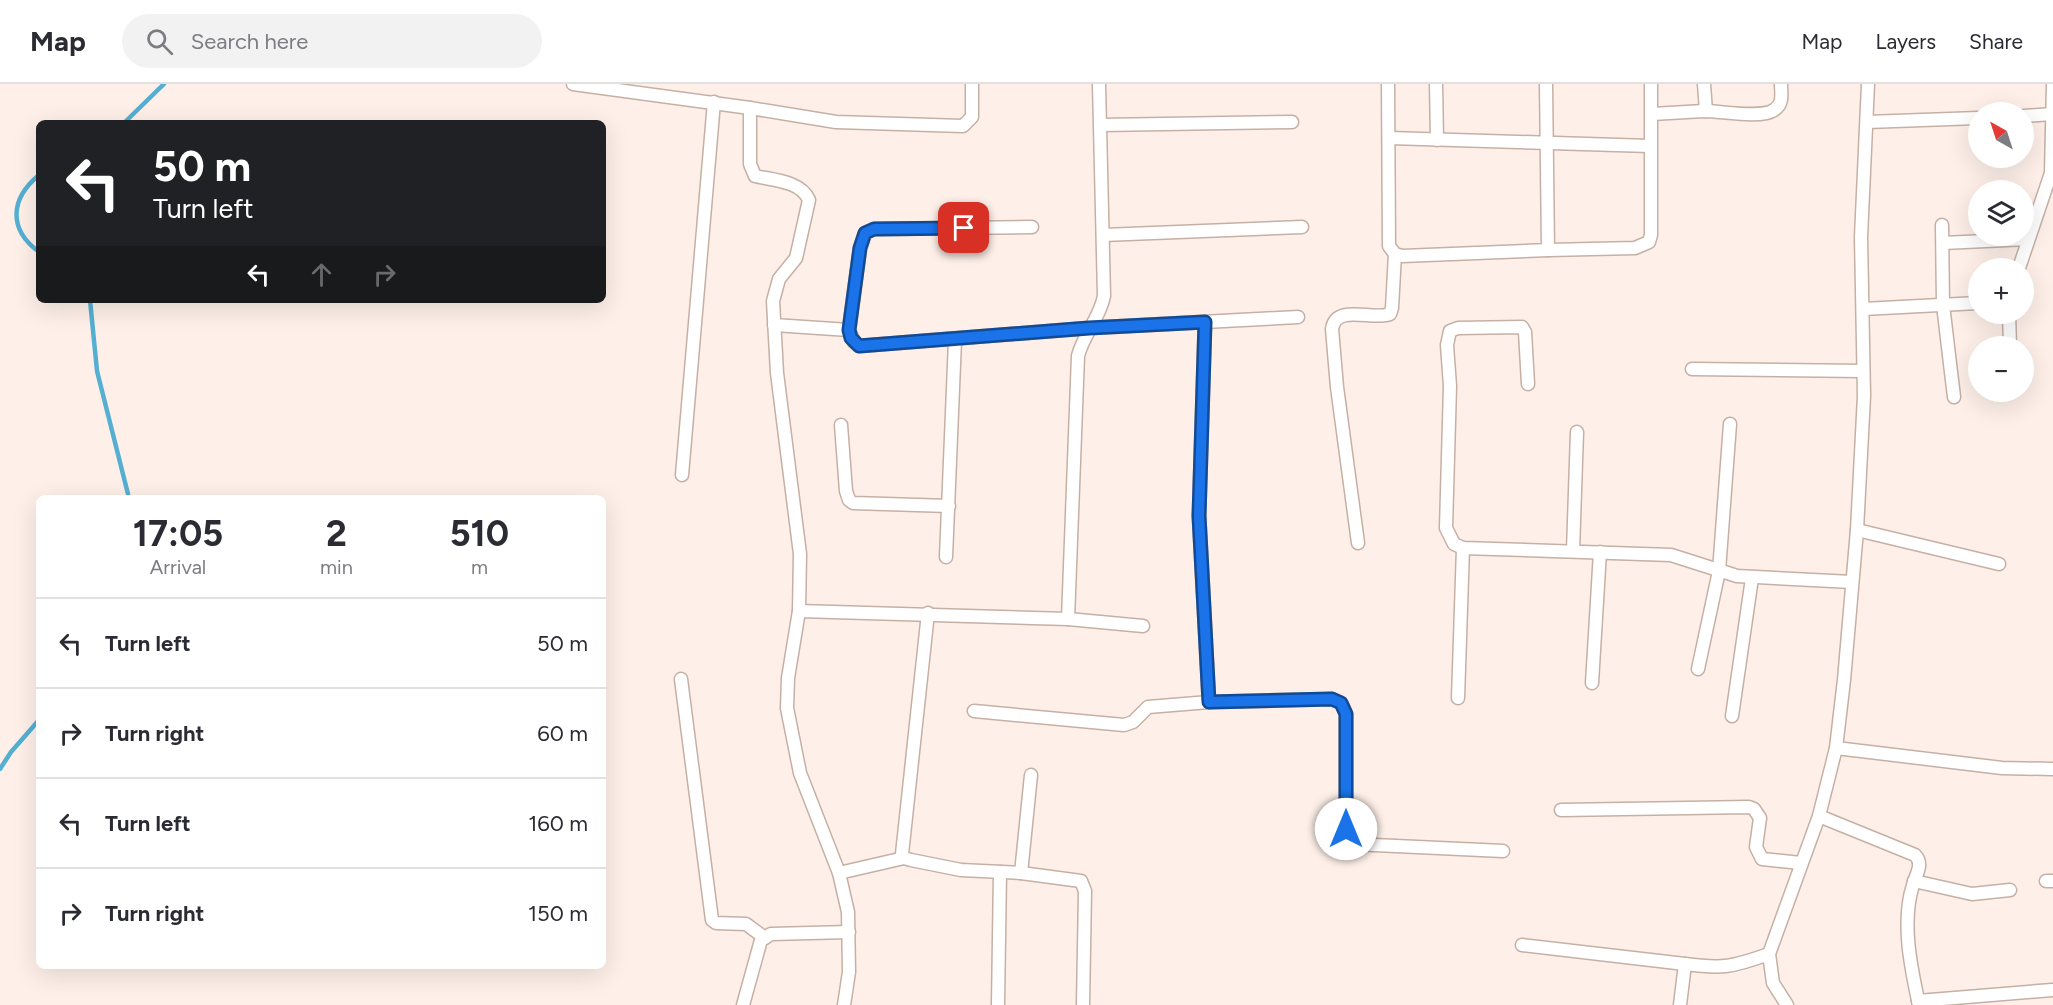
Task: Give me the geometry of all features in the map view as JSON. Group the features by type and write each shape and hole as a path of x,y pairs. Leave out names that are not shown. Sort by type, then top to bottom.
{"street":[{"path":"573,84 868,125 963,126 972,117 972,84"},
{"path":"1068,619 1078,356 1081,343 1104,296 1101,125 1098,84"},
{"path":"1388,84 1389,246 1395,254 1402,256 1635,248 1649,242 1651,234 1652,84"},
{"path":"1436,84 1437,140"},
{"path":"1546,84 1548,250"},
{"path":"1704,84 1706,111"},
{"path":"1652,114 1706,111 1769,112 1776,110 1782,98 1781,84"},
{"path":"1787,1005 1773,982 1769,954 1819,816 1836,748 1844,680 1857,530 1864,396 1861,237 1868,84"},
{"path":"2034,224 2051,173 2053,84"},
{"path":"682,475 714,102"},
{"path":"750,108 750,164 753,173 755,176 796,186 802,189 808,200 796,258 777,284 773,302 777,373 800,554 800,611 788,678 788,717 800,773 838,873 848,912 849,972 844,1005"},
{"path":"2034,115 2052,114"},
{"path":"1867,122 1968,118"},
{"path":"1101,125 1292,122"},
{"path":"1390,138 1650,146"},
{"path":"1942,225 1943,305 1954,397"},
{"path":"1032,227 874,229 865,233 860,248 849,330 851,338 859,346 1089,328 1298,317"},
{"path":"1103,235 1302,227"},
{"path":"1942,243 1968,242"},
{"path":"1358,543 1337,387 1332,329 1334,321 1341,316 1390,314 1395,254"},
{"path":"1863,309 1968,304"},
{"path":"1205,322 1199,516 1209,702"},
{"path":"774,325 849,330"},
{"path":"1528,384 1525,332 1522,327 1458,328 1450,331 1447,345 1450,386 1446,528 1454,544 1463,548 1671,555 1719,571 1752,578 1852,582"},
{"path":"946,557 955,340"},
{"path":"1692,369 1862,371"},
{"path":"1698,669 1719,571 1730,424"},
{"path":"841,425 846,491 849,500 853,503 949,506"},
{"path":"1574,551 1577,432"},
{"path":"1857,530 1999,564"},
{"path":"1458,698 1463,548"},
{"path":"1592,683 1599,552"},
{"path":"1732,716 1752,578"},
{"path":"800,611 928,613 1068,619 1143,626"},
{"path":"904,858 901,848 928,613"},
{"path":"681,679 712,920 716,923 746,924 765,938"},
{"path":"974,711 1125,724 1133,722 1148,707 1209,702 1332,699 1341,703 1346,714 1346,829 1348,838 1353,844 1503,851"},
{"path":"1836,748 2002,768 2053,769"},
{"path":"1021,873 1031,775"},
{"path":"1561,810 1749,807 1754,809 1760,818 1756,847 1762,859 1801,863"},
{"path":"1819,816 1915,855 1920,864 1914,881 1908,919 1911,965 1919,1003 2052,990"},
{"path":"838,873 904,858 961,870 1075,879 1084,885 1083,1005"},
{"path":"998,1005 1000,872"},
{"path":"1914,881 1972,894 2010,890"},
{"path":"742,1005 757,948 765,938 771,934 849,932"},
{"path":"1522,945 1718,968 1729,967 1769,954"},
{"path":"1680,1005 1684,964"}],"waterway":[{"path":"127,120 164,84"},
{"path":"36,178 22,194 16,214 22,234 36,249"},
{"path":"90,303 97,371 128,495"},
{"path":"0,769 11,752 36,723"}],"route":[{"path":"964,228 874,229 865,233 860,248 849,330 851,338 859,346 1089,328 1205,322 1199,516 1209,702 1338,700 1346,714 1346,829"}]}
